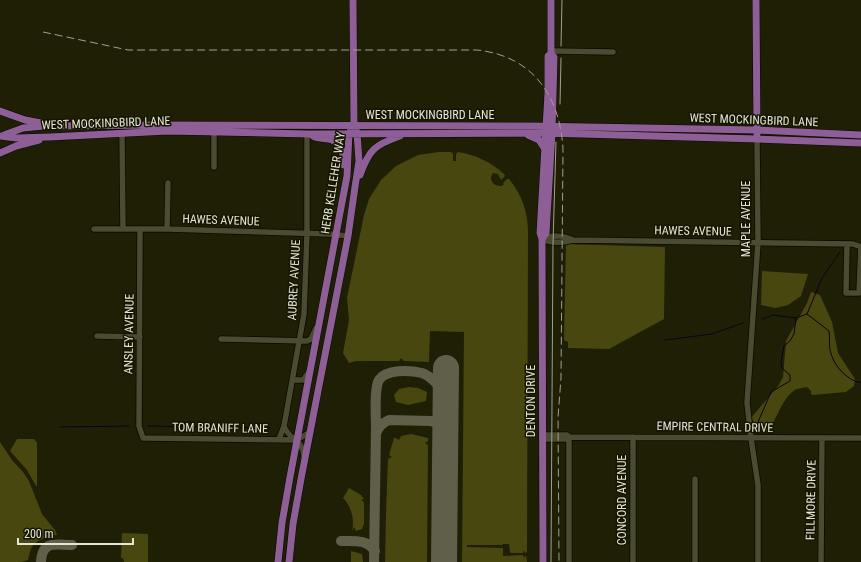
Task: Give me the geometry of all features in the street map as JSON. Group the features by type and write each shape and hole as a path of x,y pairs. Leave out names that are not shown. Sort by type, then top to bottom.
{"main road":[{"path":"353,0 354,125"},
{"name":"DENTON DRIVE","path":"542,239 546,233 549,130 554,57 551,52 551,0"},
{"name":"MAPLE AVENUE","path":"756,0 757,138"},
{"name":"WEST MOCKINGBIRD LANE","path":"0,111 25,120 58,126 213,129 257,129 354,125 478,126 549,130 757,130 861,135"},
{"name":"HERB KELLEHER WAY","path":"278,562 282,523 344,192 348,164 349,133 354,125"},
{"name":"HERB KELLEHER WAY","path":"289,562 293,524 304,459 348,236 356,186 359,161 357,133 354,125"},
{"path":"1,137 23,128 58,126"},
{"path":"77,136 78,126"},
{"path":"477,133 478,126"},
{"name":"WEST MOCKINGBIRD LANE","path":"1,137 16,138 122,134 153,128"},
{"name":"WEST MOCKINGBIRD LANE","path":"257,129 308,134 520,133 549,130"},
{"path":"692,129 692,137"},
{"name":"DENTON DRIVE","path":"543,562 542,239 540,233 545,149 549,130"},
{"name":"WEST MOCKINGBIRD LANE","path":"619,131 692,137 757,138 861,143"},
{"path":"520,133 539,140 545,149"},
{"path":"812,141 813,133"},
{"path":"308,134 332,140 341,149 344,160 344,192"},
{"path":"356,186 367,156 372,150 383,142 406,134"},
{"path":"0,153 16,146 50,137"}],"street":[{"path":"551,52 613,52"},
{"path":"213,129 214,166"},
{"path":"122,134 123,229"},
{"name":"AUBREY AVENUE","path":"279,439 284,426 304,314 308,134"},
{"name":"MAPLE AVENUE","path":"757,138 758,242 748,392 748,415 758,485 758,562"},
{"path":"167,229 168,183"},
{"name":"HAWES AVENUE","path":"94,229 167,229 337,234 348,236"},
{"name":"ANSLEY AVENUE","path":"140,229 138,426 143,438"},
{"name":"HAWES AVENUE","path":"542,239 549,242 573,240 758,242 853,244 861,247"},
{"path":"846,244 846,292 859,293 861,247"},
{"path":"221,338 307,341 311,339 322,315"},
{"path":"97,336 140,337"},
{"path":"293,380 303,380 307,376 312,364"},
{"path":"284,426 288,434 297,440 303,450 304,459"},
{"path":"297,440 310,432"},
{"name":"EMPIRE CENTRAL DRIVE","path":"542,437 567,435 569,437 861,438"},
{"path":"569,437 569,562"},
{"name":"CONCORD AVENUE","path":"633,437 633,562"},
{"name":"TOM BRANIFF LANE","path":"143,438 297,440"},
{"name":"FILLMORE DRIVE","path":"821,562 822,438"},
{"path":"695,479 695,562"}],"shaded area":[{"path":"451,152 453,154 453,161 456,161 456,154 458,152 477,157 494,166 505,176 501,180 498,174 493,173 491,179 493,183 502,186 507,179 509,179 521,198 527,218 527,552 525,553 524,550 523,553 511,553 509,544 467,545 467,547 503,548 503,556 523,555 524,558 526,555 527,562 462,562 464,332 430,331 429,362 404,361 401,358 399,361 356,361 349,363 343,353 349,320 347,298 364,215 369,199 381,180 396,166 418,155"},
{"path":"566,244 665,247 664,319 609,349 568,348 568,342 564,340"},
{"path":"762,271 808,274 801,296 788,305 776,308 761,305"},
{"path":"811,292 820,295 832,322 838,353 855,379 854,386 846,392 813,395 807,387 797,389 792,392 784,402 767,432 757,430 751,418 778,386 783,377 786,341 807,303"},
{"path":"409,387 418,388 427,392 426,401 408,405 396,402 394,395 399,389"},
{"path":"411,434 428,438 428,441 425,443 428,445 427,562 385,562 388,459 392,457 389,455 394,438 399,440 401,436"},
{"path":"17,439 34,439 37,443 37,486 27,470 10,451"},
{"path":"0,442 29,481 42,514 55,530 57,535 46,537 34,544 31,548 28,560 21,562 0,562"},
{"path":"349,488 361,495 364,499 361,500 364,502 364,524 362,529 356,531 354,527 352,531 352,513 343,498"},
{"path":"122,533 148,534 148,562 124,562 123,558 121,558"},
{"path":"351,551 362,554 363,562 351,562"}],"waterway":[{"path":"762,319 773,315 796,318 807,314 822,278 840,252"},
{"path":"807,314 829,331 830,350 837,366 850,379 861,383"},
{"path":"765,428 758,422 771,392 790,381 790,375 782,368 781,362 784,346 790,341 794,334 796,318"},
{"path":"665,340 712,334 743,323"},
{"path":"60,427 129,426"},
{"path":"148,426 270,428"}],"taxiway":[{"path":"374,562 377,384 382,376 393,372 411,371 422,373 434,381 446,402"},
{"path":"376,434 384,422 389,420 431,421 440,425 444,433 445,440"},
{"path":"341,541 355,541 368,544 375,551"},
{"path":"41,562 44,550 50,545 72,545"}],"runway":[{"path":"444,562 446,368"}],"tram line":[{"path":"561,46 562,0"},
{"path":"560,104 561,58"},
{"path":"551,562 553,244 556,142"}],"railway":[{"path":"43,32 128,50 477,50 497,54 514,61 528,70 540,82 549,96 556,112 561,130 563,149 561,378 558,417 559,562"}]}
